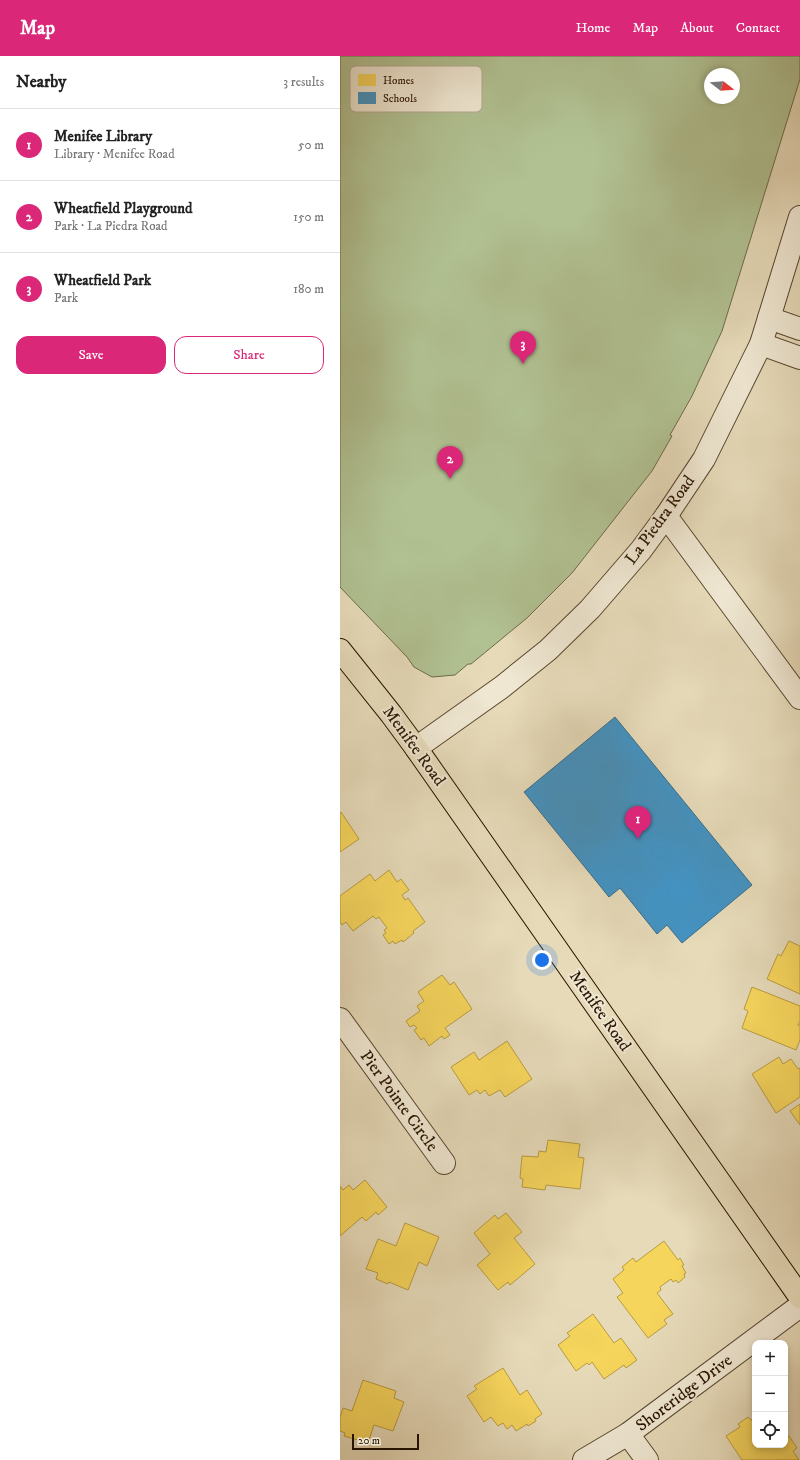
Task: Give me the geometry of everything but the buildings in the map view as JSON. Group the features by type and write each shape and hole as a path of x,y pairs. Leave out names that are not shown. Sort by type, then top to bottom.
{"main road":[{"name":"Menifee Road","path":"340,650 416,748 800,1297"}],"street":[{"name":"La Piedra Road","path":"416,748 502,687 548,650 590,609 641,550 666,516 704,459 761,344 800,216"},
{"path":"769,318 800,329"},
{"path":"761,344 800,358"},
{"path":"666,516 800,698"},
{"name":"Pier Pointe Circle","path":"340,1019 444,1164"},
{"name":"Shoreridge Drive","path":"584,1460 628,1434 800,1306"},
{"path":"628,1434 646,1460"}],"green space":[{"path":"340,56 800,56 800,79 722,331 692,396 670,435 672,436 652,471 572,573 527,618 471,664 468,664 455,675 432,677 414,667 407,657 340,587"}],"place":[{"name":"Wheatfield Park","path":"523,364"},
{"name":"Wheatfield Playground","path":"450,479"},
{"name":"Menifee Library","path":"638,839"}]}
